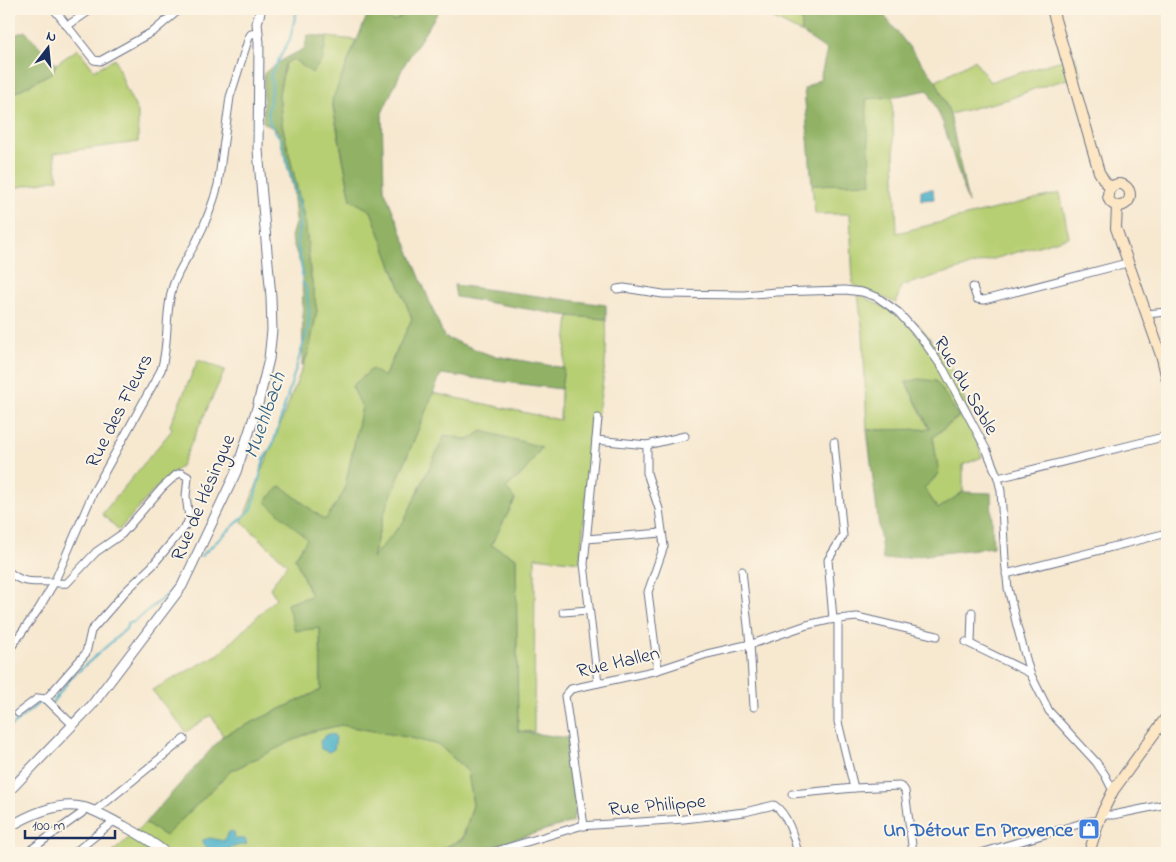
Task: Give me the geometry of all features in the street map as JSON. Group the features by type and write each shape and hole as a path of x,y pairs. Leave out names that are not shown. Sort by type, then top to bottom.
{"main road":[{"path":"1052,9 1099,172 1105,182 1111,187"},
{"path":"1122,184 1128,189 1129,201 1118,207 1109,201 1108,194 1111,187 1122,184"},
{"path":"1118,207 1116,228 1162,358 1167,379"},
{"path":"1090,853 1100,818 1113,792 1167,716"}],"street":[{"path":"54,9 94,60 100,62 154,31 180,9"},
{"path":"67,26 92,9"},
{"name":"Rue de Hésingue","path":"9,791 106,688 173,599 197,555 240,463 257,408 268,359 272,308 258,150 257,20 261,9"},
{"name":"Rue des Fleurs","path":"9,650 38,610 54,583 93,493 161,370 166,349 168,307 173,287 200,234 217,191 232,92 249,37 251,34 258,33"},
{"path":"973,287 977,299 984,300 1127,263"},
{"name":"Rue du Sable","path":"616,289 624,288 663,294 744,295 845,290 862,292 877,297 898,312 922,339 944,370 987,451 998,478 1001,491 1006,574 1017,626 1030,673 1049,711 1096,762 1113,792"},
{"path":"1146,314 1167,312"},
{"path":"598,418 584,564 598,682"},
{"path":"596,440 647,446 685,436"},
{"path":"998,478 1167,436"},
{"path":"834,442 843,536 828,560 836,619 839,674 838,722 854,788"},
{"path":"647,446 647,473 660,509 664,546 648,592 658,670"},
{"path":"9,572 16,578 29,582 66,583 96,552 122,534 176,475 181,473 188,477 186,496 189,518 187,524 152,566 129,588 91,631 86,653 50,702"},
{"path":"586,539 662,533"},
{"path":"1006,574 1167,533"},
{"path":"742,572 750,644 754,706"},
{"path":"563,612 589,610"},
{"path":"972,612 969,643 1030,673"},
{"name":"Rue Hallen","path":"584,826 565,696 571,689 658,670 707,654 750,644 807,625 836,619 857,617 937,636"},
{"path":"18,713 38,698 50,702 73,725"},
{"path":"98,813 184,739"},
{"path":"792,794 899,786 905,791 913,853"},
{"path":"980,853 1113,814 1167,804"},
{"name":"Rue Philippe","path":"490,853 584,826 684,820 745,812 774,805 784,815 798,853"},
{"path":"9,828 31,816 56,808 74,806 85,808 114,821 166,853"},
{"path":"26,853 82,813 85,808"},
{"path":"74,853 114,821"}],"green space":[{"path":"369,9 415,9 394,21 369,11"},
{"path":"415,9 440,9 404,65 382,113 384,189 444,337 490,355 564,368 561,389 441,374 384,513 372,558 404,521 445,435 469,440 482,431 542,447 524,472 506,488 515,500 491,545 516,558 518,731 567,738 576,809 572,822 470,853 433,853 463,839 473,805 468,771 439,745 341,725 310,732 231,771 165,836 145,823 223,736 321,690 320,628 295,631 287,604 311,596 295,558 307,539 265,501 281,486 325,520 344,492 362,407 352,386 372,369 384,377 412,319 371,211 351,200 332,100 369,11 394,21"},
{"path":"754,9 796,9 801,13 802,33"},
{"path":"796,9 879,9 936,81 950,114 968,203 943,123 928,90 892,97 866,99 871,183 812,185 804,89 820,79 827,50 802,33 801,14"},
{"path":"25,31 56,64 53,72 9,96 9,37"},
{"path":"308,35 327,37 322,61 312,73 293,59 285,64 279,94 282,124 306,226 310,271 317,311 309,351 302,366 302,269 291,237 296,220 293,188 278,131 263,122 264,73 284,59 304,49"},
{"path":"327,37 356,40 332,103 351,200 371,211 412,319 384,377 352,386 362,407 344,492 325,521 281,486 307,539 295,558 311,596 287,604 320,627 321,690 223,736 211,715 186,732 152,690 219,654 276,598 270,588 287,564 242,522 309,351 317,311 310,271 306,226 282,124 279,94 285,64 293,59 322,61"},
{"path":"78,49 94,70 115,59 127,91 138,112 138,142 54,153 58,179 9,189 9,96 53,72 56,64"},
{"path":"1075,56 1081,75 1034,89 1009,99 950,114 936,81 974,60 990,82"},
{"path":"892,97 897,233 1060,193 1069,237 901,286 896,303 853,285 850,214 815,214 812,185 870,183 866,99"},
{"path":"454,285 606,305 606,319 569,316 456,297"},
{"path":"858,294 918,324 948,361 967,406 982,457 963,465 963,492 938,509 924,488 939,474 933,437 959,417 919,379 906,383 930,430 867,430 863,334"},
{"path":"569,316 606,319 607,334 603,378 590,468 580,562 535,557 534,732 518,731 516,558 491,545 515,500 506,488 524,472 469,440 445,435 404,521 372,559 384,513 433,393 560,420 561,389"},
{"path":"198,360 225,370 181,466 155,489 119,530 102,514 172,430 170,425"},
{"path":"919,379 936,381 959,416 933,437 939,474 924,488 938,509 963,492 991,493 993,547 883,560 867,430 930,429 906,382"},
{"path":"341,725 439,745 468,772 473,805 462,839 433,853 112,853 145,823 165,836 231,771 310,732"}],"water":[{"path":"933,189 934,199 921,200 921,190"},
{"path":"328,734 334,735 336,738 334,749 329,752 321,749 320,741"},
{"path":"232,831 235,839 245,839 247,844 213,853 203,844 203,840 210,838 224,841 229,832"}],"waterway":[{"name":"Muehlbach","path":"201,556 252,509 264,459 273,444 308,328 309,312 306,288 302,281 297,242 301,211 280,138 270,124 268,111 272,84 270,76 290,39 297,9"},
{"name":"Muehlbach","path":"52,703 71,678 126,629 128,623 134,622 170,592 187,566"},
{"name":"Muehlbach","path":"9,728 40,702 49,705"}],"place":[{"name":"Un Détour En Provence","path":"1089,829"}]}
